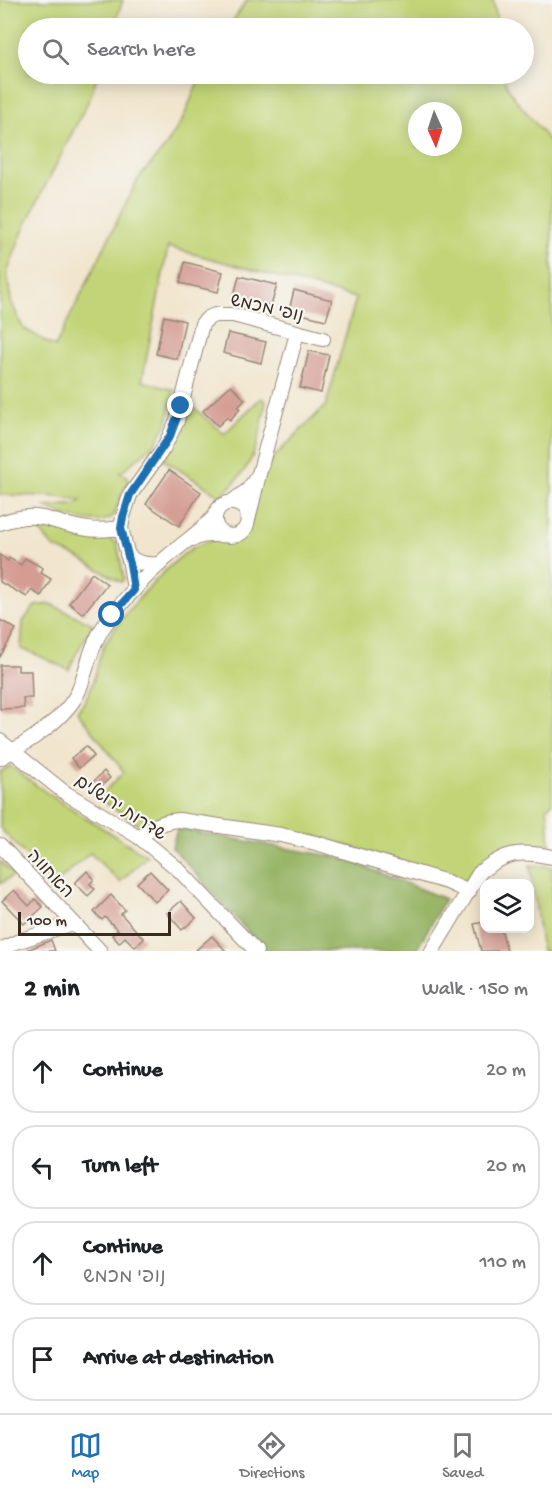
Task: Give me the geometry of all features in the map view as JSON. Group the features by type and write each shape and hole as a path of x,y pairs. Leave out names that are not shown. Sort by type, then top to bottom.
{"street":[{"name":"נופי מכמש","path":"134,590 121,528 123,517 130,495 163,449 177,421 202,324 208,318 223,314 233,315 323,339"},
{"path":"189,541 199,536 240,534 247,525 297,333"},
{"path":"6,754 48,726 70,704 78,691 98,634 134,590 214,517 220,507 249,490 259,474"},
{"path":"230,503 236,503 245,509 248,520"},
{"path":"0,523 28,515 49,518 86,529 121,528"},
{"path":"214,517 216,528 224,535 230,536"},
{"path":"128,554 132,560 160,564"},
{"name":"שדרות ירושלים","path":"0,741 6,754 139,837 178,868 256,951"},
{"path":"139,837 165,820 281,835 353,853 447,882 469,892"},
{"name":"האחווה","path":"0,845 99,951"},
{"path":"432,951 480,872 503,856 525,853 552,857"},
{"path":"0,950 73,922"}],"green space":[{"path":"0,0 123,0 117,18 18,18 18,84 95,84 90,98 24,228 7,273 11,301 23,328 55,347 138,179 166,146 184,117 197,84 507,84 518,103 552,147 552,803 547,808 550,844 504,850 472,871 466,881 317,837 165,816 139,825 98,798 124,772 77,711 90,690 103,648 131,608 174,562 198,545 208,541 239,540 268,463 326,405 356,298 168,247 142,381 174,390 167,423 156,443 120,473 127,476 129,482 113,516 99,521 90,521 69,517 46,507 77,504 81,500 47,496 0,495"},
{"path":"247,0 493,0 496,18 235,18"},
{"path":"261,398 266,401 254,454 241,475 220,496 164,460 192,406 224,434"},
{"path":"32,521 92,536 105,537 117,543 124,579 121,582 77,557 53,547 33,527 18,523"},
{"path":"50,604 93,624 69,670 21,649 23,621 35,606"},
{"path":"10,766 51,796 147,856 120,882 90,853 54,885 0,828 0,772"},
{"path":"177,829 342,858 445,899 416,951 265,951 172,847"},
{"path":"0,861 14,875 0,884"},
{"path":"530,865 552,867 552,951 542,951 534,879 532,879"}],"building":[{"path":"185,262 223,272 218,292 180,283"},
{"path":"239,276 277,285 271,306 234,296"},
{"path":"294,290 332,300 326,320 289,311"},
{"path":"164,316 185,321 177,359 156,354"},
{"path":"228,333 266,342 261,363 223,353"},
{"path":"309,351 329,355 321,393 300,388"},
{"path":"231,385 245,400 230,420 227,417 218,426 203,411"},
{"path":"169,470 201,492 179,526 146,504"},
{"path":"0,555 8,561 9,558 21,565 25,558 43,568 41,573 51,579 41,596 31,590 27,597 0,582"},
{"path":"92,573 107,584 83,614 69,603"},
{"path":"0,620 16,629 0,657"},
{"path":"0,665 18,665 18,671 31,671 32,698 23,698 24,708 0,709"},
{"path":"86,746 94,756 79,768 71,758"},
{"path":"104,771 110,778 99,788 93,782"},
{"path":"87,871 94,879 90,884 95,889 88,896 75,883"},
{"path":"150,871 168,890 155,902 137,883"},
{"path":"14,890 29,906 35,899 43,907 24,924 2,901"},
{"path":"111,895 125,910 121,914 144,939 135,947 125,937 119,943 112,935 118,930 105,917 102,920 94,912"},
{"path":"181,901 196,918 182,930 167,913"},
{"path":"480,923 480,933 502,933 507,951 481,951 474,924"},
{"path":"212,936 226,951 195,951"},
{"path":"51,940 55,951 25,951"}],"route":[{"path":"112,615 134,590 121,528 126,505 130,495 163,449 177,421 181,406"}]}
